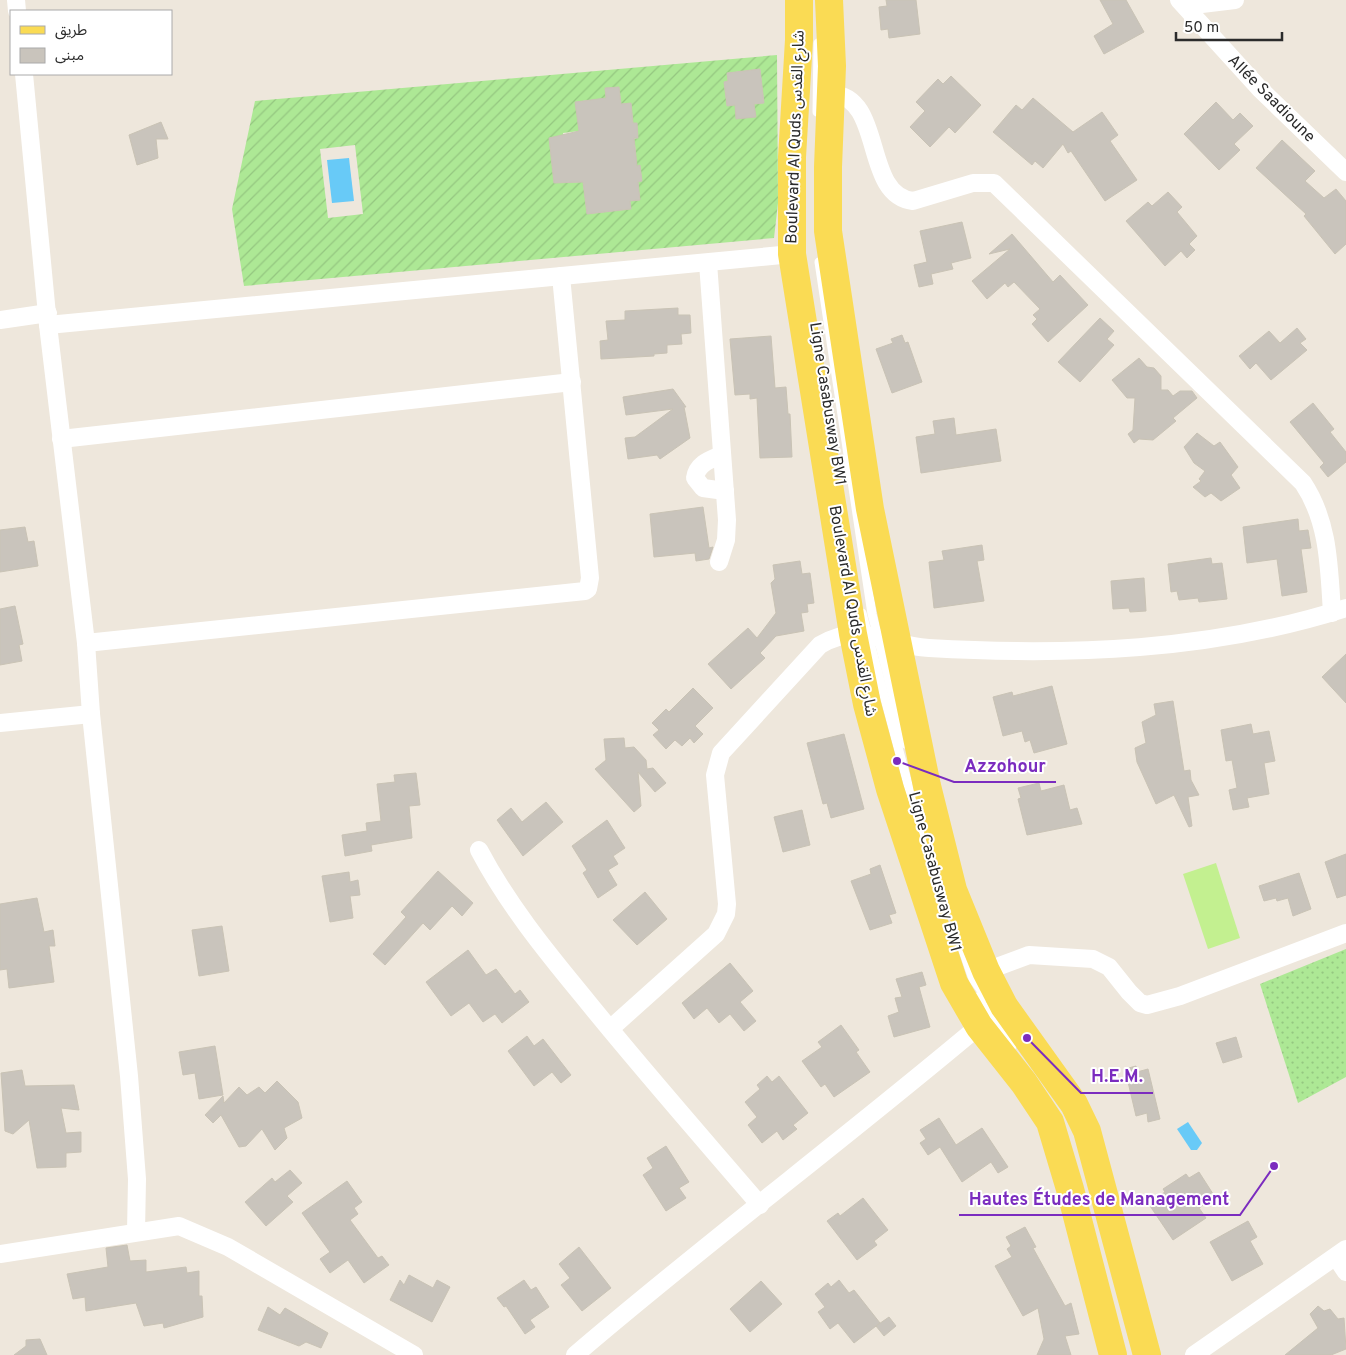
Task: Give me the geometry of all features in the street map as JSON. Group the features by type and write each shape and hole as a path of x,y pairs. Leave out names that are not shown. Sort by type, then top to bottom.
{"main road":[{"name":"Boulevard Al Quds شارع القدس","path":"799,0 799,40 792,157 805,253 874,637 927,786 953,890 986,971 1004,1006 1074,1104 1087,1131 1147,1355"},
{"name":"Boulevard Al Quds شارع القدس","path":"830,0 831,94 828,231 870,509 874,637 867,704 890,789 919,882 954,983 979,1026 1024,1083 1050,1122 1070,1189 1113,1355"}],"street":[{"path":"1182,3 1235,0"},
{"name":"Allée Saadioune","path":"1182,3 1260,89 1346,172"},
{"path":"24,75 61,439 86,643 91,714 129,1076 137,1179 136,1232"},
{"path":"610,1029 716,934 726,914 727,904 715,775 721,753 820,645 833,637 874,637 921,648 992,651 1031,652 1140,647 1273,628 1339,611 1323,523 1312,496 1303,483 994,183 973,183 920,200 906,200 900,197 886,181 857,105 846,96 831,94"},
{"path":"0,320 48,319 561,276 805,253"},
{"path":"708,263 727,530 719,562"},
{"path":"86,643 585,591 588,589 590,578 561,276"},
{"path":"61,439 572,382"},
{"path":"722,455 701,465 696,471 695,478 703,488 725,491"},
{"path":"0,723 91,714"},
{"path":"478,850 508,901 530,932 610,1029 760,1204"},
{"path":"986,971 1029,955 1093,959 1109,967 1140,1003 1147,1005 1180,996 1346,933"},
{"path":"575,1355 664,1279 760,1204 979,1026"},
{"path":"0,1254 179,1226 205,1236 414,1355"},
{"path":"1194,1355 1341,1253 1346,1272"}],"lane":[{"path":"804,0 804,125"},
{"path":"817,118 818,32"},
{"name":"Ligne Casabusway BW1","path":"858,584 948,905"},
{"name":"Ligne Casabusway BW1","path":"874,637 938,897"},
{"name":"Ligne Casabusway BW1","path":"945,924 968,984 1019,1050 973,979 956,933"},
{"path":"1042,1077 1058,1098"},
{"path":"1056,1113 1062,1129"},
{"path":"1076,1172 1088,1218"}],"green space":[{"path":"777,55 778,203 774,238 244,286 232,209 255,101","holes":["760,69 764,103 754,104 737,119 735,105 727,106 724,82 728,81 727,73","619,87 621,104 631,103 633,123 637,123 638,138 623,140 624,145 635,145 636,158 624,160 625,167 640,166 642,181 638,182 640,200 630,201 631,209 587,214 583,182 554,183 549,138 563,136 563,133 579,131 576,102 589,100 608,113 605,89","355,145 363,214 328,218 320,149"]},
{"path":"1216,863 1240,938 1208,949 1183,874"},
{"path":"1346,949 1346,1077 1298,1103 1260,984"}],"water":[{"path":"349,158 354,201 332,203 327,160"},
{"path":"1188,1122 1202,1143 1197,1150 1191,1150 1177,1129"}],"building":[{"path":"886,0 916,0 920,34 889,38 888,29 881,30 879,7 887,6"},
{"path":"1100,0 1126,0 1144,32 1104,54 1094,36 1113,24"},
{"path":"760,69 764,103 754,104 756,117 736,119 735,105 727,106 724,82 728,81 727,73"},
{"path":"951,76 981,105 955,133 949,127 930,147 910,127 925,111 916,102 938,79 943,84"},
{"path":"619,87 621,104 631,103 633,123 637,123 638,138 634,138 637,166 640,165 642,181 638,182 640,200 630,201 631,209 587,214 583,182 554,183 549,138 579,131 575,102 606,98 605,88"},
{"path":"1033,98 1073,132 1102,112 1118,135 1110,141 1137,180 1105,201 1071,151 1068,153 1063,144 1043,168 1035,161 1032,165 993,132 1016,105 1022,110"},
{"path":"1216,102 1233,120 1240,113 1253,126 1234,144 1240,150 1219,170 1184,134"},
{"path":"161,122 168,139 156,139 158,158 137,165 129,135"},
{"path":"1282,140 1315,171 1305,181 1324,198 1336,189 1346,201 1346,244 1335,254 1304,216 1306,214 1256,168"},
{"path":"1168,192 1182,207 1177,212 1197,236 1189,244 1195,250 1187,258 1181,251 1165,266 1126,221 1148,202 1152,206"},
{"path":"962,222 971,258 951,263 953,269 931,274 933,284 919,287 914,265 927,262 920,231"},
{"path":"1012,234 1053,282 1060,275 1088,305 1048,342 1032,324 1037,319 1033,315 1040,309 1014,282 1008,287 1005,283 987,299 972,281 1010,249 989,254"},
{"path":"678,308 678,315 690,315 691,333 681,334 682,344 667,345 667,353 654,354 654,356 601,359 600,341 608,340 606,321 625,320 625,311"},
{"path":"1100,318 1114,331 1107,339 1114,345 1080,382 1058,362"},
{"path":"1297,328 1306,339 1300,343 1307,350 1271,380 1256,363 1250,369 1239,356 1269,331 1280,343"},
{"path":"902,335 905,343 908,342 922,382 892,393 876,349 893,343 891,339"},
{"path":"771,336 775,388 786,387 788,414 790,414 792,457 760,458 757,398 750,399 750,394 735,395 730,339"},
{"path":"1139,358 1147,367 1154,368 1161,376 1161,390 1168,390 1173,396 1180,391 1192,391 1197,398 1173,418 1176,421 1153,440 1139,439 1134,443 1128,434 1133,430 1135,398 1127,398 1112,380"},
{"path":"673,389 686,407 684,407 690,438 660,459 657,455 628,459 625,438 635,437 673,409 626,415 623,397"},
{"path":"1313,403 1334,429 1330,432 1346,452 1346,462 1328,477 1320,467 1324,463 1290,422"},
{"path":"954,418 956,435 996,429 1001,461 921,473 916,437 935,434 933,421"},
{"path":"1197,433 1214,446 1220,442 1238,467 1231,475 1240,488 1221,501 1211,493 1205,497 1193,487 1201,481 1199,479 1205,471 1194,463 1184,447"},
{"path":"703,507 709,548 713,547 709,559 696,561 695,553 654,557 650,514"},
{"path":"1298,519 1299,531 1308,530 1311,548 1301,549 1307,592 1282,596 1277,559 1247,563 1243,527"},
{"path":"25,527 28,542 34,541 38,566 0,572 0,530"},
{"path":"982,545 984,560 977,561 984,601 934,608 929,562 944,560 942,551"},
{"path":"1211,558 1212,564 1222,563 1227,599 1199,602 1198,598 1179,600 1177,591 1171,592 1168,564"},
{"path":"800,561 802,574 810,573 814,603 807,604 808,612 801,613 804,631 776,636 760,653 765,658 731,689 708,664 748,628 757,638 776,613 771,583 775,579 773,565"},
{"path":"1144,578 1146,611 1130,612 1129,608 1113,609 1111,581"},
{"path":"15,606 23,644 19,645 22,661 0,665 0,609"},
{"path":"1346,654 1346,703 1322,677"},
{"path":"1052,686 1067,744 1034,753 1030,740 1025,742 1022,731 1003,736 993,697 1012,692 1013,696"},
{"path":"693,688 713,708 695,726 703,734 694,743 690,738 682,746 675,740 666,749 653,735 659,730 652,723 666,709 669,712"},
{"path":"1173,701 1184,771 1190,770 1191,780 1199,795 1188,797 1192,826 1189,827 1174,795 1156,804 1137,762 1135,748 1146,743 1142,722 1156,715 1154,704"},
{"path":"1251,724 1253,734 1269,731 1275,761 1264,763 1269,794 1247,798 1249,807 1233,810 1229,790 1237,788 1232,760 1226,761 1221,730"},
{"path":"844,734 864,809 831,818 827,803 823,804 807,743"},
{"path":"624,738 625,748 634,747 646,760 647,769 653,768 666,783 655,792 638,772 641,806 634,812 595,769 606,760 604,739"},
{"path":"416,773 420,805 409,806 412,838 371,845 372,851 345,856 342,835 367,831 366,823 381,821 377,784 395,782 394,775"},
{"path":"1039,783 1041,791 1064,785 1070,810 1077,808 1082,824 1027,835 1018,799 1021,798 1018,788"},
{"path":"546,802 563,822 523,856 497,820 511,808 522,822"},
{"path":"802,810 810,845 783,852 774,817"},
{"path":"607,820 625,848 613,856 618,864 608,870 617,885 598,898 583,873 587,870 572,846"},
{"path":"1346,854 1346,895 1337,898 1325,862"},
{"path":"880,865 896,913 889,915 892,923 870,930 851,881 871,874 870,869"},
{"path":"438,871 473,903 462,916 452,906 430,930 423,923 385,965 373,954 406,917 401,912"},
{"path":"349,872 350,882 358,880 360,895 350,896 353,918 330,922 322,876"},
{"path":"1299,873 1311,909 1293,916 1288,898 1277,901 1276,898 1264,901 1259,886"},
{"path":"645,892 667,919 637,945 613,920"},
{"path":"37,898 44,932 53,930 55,946 49,946 54,982 9,988 7,969 0,970 0,904"},
{"path":"222,926 229,971 199,976 192,930"},
{"path":"468,950 486,975 496,969 515,994 520,990 529,1002 502,1023 495,1014 483,1022 469,1003 451,1016 426,982"},
{"path":"730,963 753,991 740,1002 756,1021 744,1031 730,1014 719,1023 707,1008 694,1019 682,1003"},
{"path":"922,972 926,985 919,987 930,1027 894,1037 888,1016 899,1012 895,998 902,997 896,979"},
{"path":"841,1025 859,1050 856,1052 870,1072 834,1097 825,1084 821,1087 802,1061 822,1047 818,1042"},
{"path":"527,1036 534,1046 543,1039 571,1075 561,1083 552,1072 534,1086 508,1051"},
{"path":"1236,1037 1242,1057 1223,1063 1216,1043"},
{"path":"215,1046 223,1095 199,1099 195,1073 183,1075 179,1052"},
{"path":"1136,1066 1137,1072 1148,1069 1160,1119 1148,1122 1147,1113 1136,1116 1125,1069"},
{"path":"22,1070 25,1086 74,1085 79,1110 61,1108 66,1133 81,1132 81,1152 66,1153 66,1167 37,1168 29,1120 13,1134 5,1131 1,1073"},
{"path":"767,1076 772,1082 779,1076 808,1113 793,1125 797,1129 783,1140 777,1131 762,1143 748,1125 757,1117 745,1102 760,1089 757,1085"},
{"path":"277,1081 298,1102 302,1118 284,1128 287,1138 275,1150 262,1129 246,1146 239,1147 221,1115 213,1123 205,1115 223,1096 224,1103 239,1087 247,1095 259,1087 265,1093"},
{"path":"939,1118 956,1145 982,1128 1008,1167 998,1173 991,1162 962,1182 940,1147 928,1155 920,1143 926,1139 920,1130"},
{"path":"666,1146 689,1182 679,1188 686,1198 666,1211 643,1175 653,1168 647,1158"},
{"path":"290,1170 302,1183 287,1196 293,1202 266,1226 245,1202 272,1178 275,1182"},
{"path":"1199,1172 1215,1197 1199,1208 1206,1218 1173,1240 1148,1203 1165,1192 1163,1189 1186,1174 1189,1178"},
{"path":"347,1181 362,1202 354,1208 358,1214 350,1220 378,1258 382,1256 389,1265 364,1283 348,1260 330,1273 320,1259 330,1252 302,1213"},
{"path":"863,1198 888,1230 874,1241 877,1245 857,1260 827,1221 838,1213 840,1216"},
{"path":"1248,1221 1257,1237 1250,1241 1263,1264 1232,1281 1210,1242"},
{"path":"1025,1227 1036,1247 1033,1248 1065,1306 1071,1303 1079,1334 1065,1336 1071,1355 1037,1355 1044,1339 1038,1308 1023,1316 995,1266 1012,1257 1007,1249 1011,1246 1006,1237"},
{"path":"127,1245 130,1261 146,1260 146,1272 186,1267 187,1273 199,1271 199,1296 202,1296 203,1317 164,1328 163,1323 144,1326 136,1303 86,1311 85,1297 73,1299 67,1274 108,1267 106,1248"},
{"path":"579,1247 611,1288 582,1311 561,1285 570,1278 559,1264"},
{"path":"409,1275 433,1288 437,1280 450,1287 432,1322 390,1300 400,1280 404,1285"},
{"path":"524,1280 531,1290 536,1287 549,1307 530,1320 535,1327 525,1334 506,1306 504,1307 497,1298"},
{"path":"839,1280 849,1293 854,1290 880,1323 854,1343 838,1323 830,1329 818,1312 825,1307 815,1294 828,1283 831,1287"},
{"path":"761,1281 782,1304 750,1332 730,1309"},
{"path":"1318,1306 1324,1311 1330,1309 1338,1319 1344,1318 1346,1349 1331,1355 1285,1355 1318,1328 1310,1314"},
{"path":"268,1307 280,1315 285,1308 328,1333 321,1348 306,1342 299,1346 258,1330"},
{"path":"889,1317 896,1326 884,1336 876,1326"},
{"path":"40,1339 47,1355 14,1355 26,1346 26,1340"}],"place":[{"name":"Azzohour","path":"897,761"},
{"name":"H.E.M.","path":"1027,1038"},
{"name":"Hautes Études de Management","path":"1274,1166"}]}
